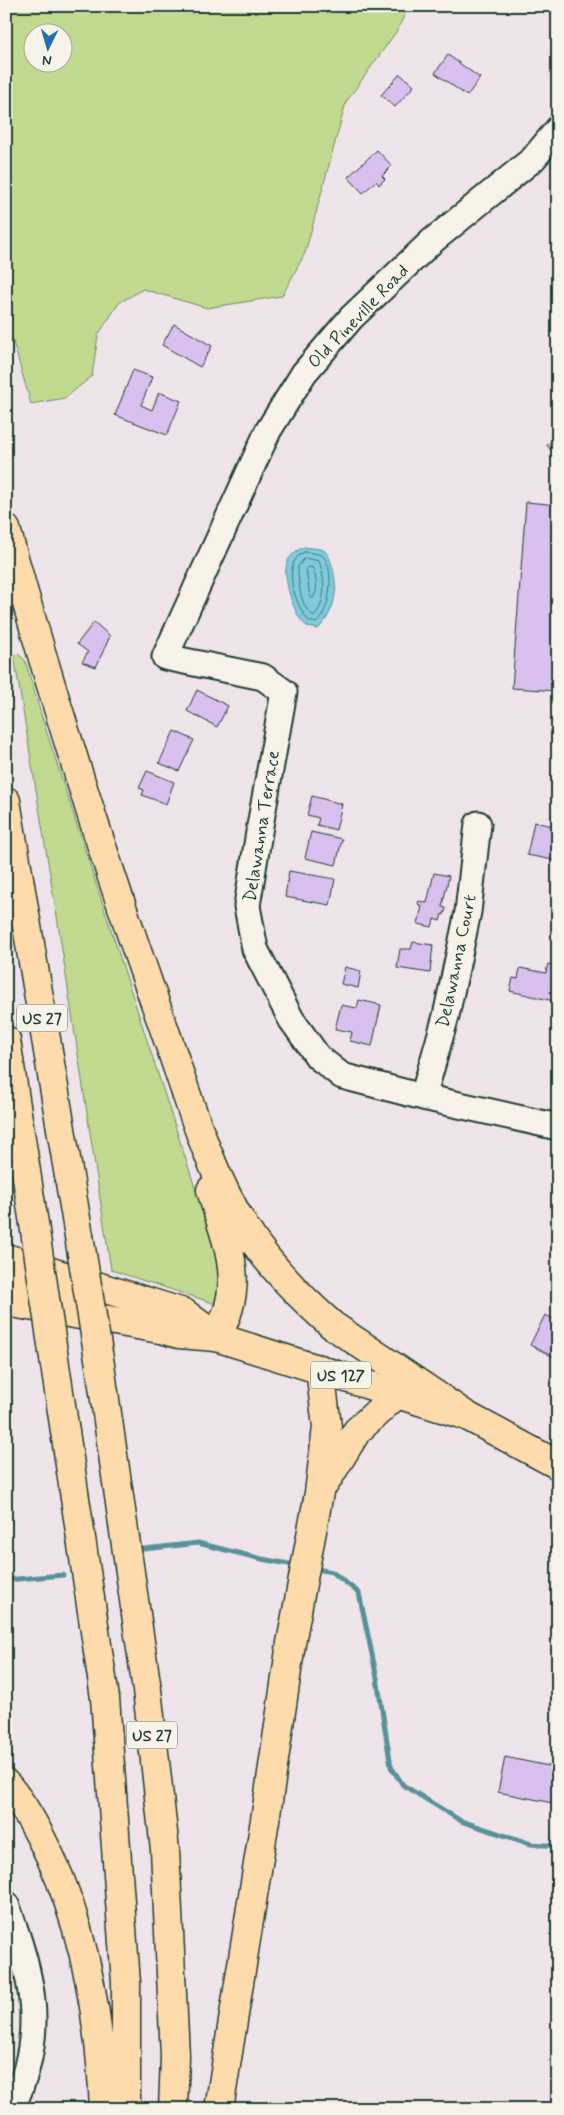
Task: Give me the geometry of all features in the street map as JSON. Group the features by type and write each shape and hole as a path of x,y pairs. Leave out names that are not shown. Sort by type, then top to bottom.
{"main road":[{"path":"6,528 60,718 122,907 216,1173 237,1214 262,1252 302,1298 332,1325 467,1416"},
{"name":"US 27","path":"6,801 100,1365 147,1690 165,1850 175,2056 172,2109"},
{"path":"6,1258 184,1313 216,1337 231,1302 234,1274 232,1260 155,1001"},
{"name":"US 27","path":"6,1040 105,1698 126,1984 126,2109"},
{"path":"6,1283 160,1328"},
{"path":"6,1302 160,1328"},
{"name":"US 127","path":"160,1328 179,1334 216,1337 467,1416 558,1465"},
{"path":"219,2109 291,1642 319,1494 327,1427 320,1369"},
{"path":"319,1494 357,1431 398,1393"},
{"path":"6,1784 31,1819 50,1854 68,1899 86,1961 96,2014 102,2059 104,2109"}],"street":[{"name":"Old Pineville Road","path":"165,657 268,431 304,372 357,312 431,242 533,160 558,129"},
{"name":"Delawanna Terrace","path":"165,657 263,677 284,692 248,906 255,949 291,1020 318,1057 342,1076 423,1097 558,1127"},
{"name":"Delawanna Court","path":"423,1097 446,1016 468,912 478,824"},
{"path":"6,1904 22,1949 32,1995 33,2030 27,2069 11,2109"}],"green space":[{"path":"6,6 409,6 396,32 346,102 305,253 282,296 207,308 143,289 119,303 98,335 92,376 65,398 31,404 12,338 6,334"},
{"path":"18,654 25,660 44,724 217,1255 222,1306 111,1270 58,923 14,656"}],"water":[{"path":"304,547 321,549 326,553 331,563 334,577 335,590 332,608 318,629 308,627 302,622 290,596 286,577 287,563 290,558"}],"building":[{"path":"448,55 480,78 467,96 435,73"},
{"path":"400,74 414,86 395,107 381,95"},
{"path":"377,150 392,166 382,176 385,179 379,185 376,181 363,193 348,177"},
{"path":"174,324 212,346 200,367 162,345"},
{"path":"133,370 152,377 141,405 152,410 159,392 181,401 167,435 115,415"},
{"path":"558,437 558,460 547,445"},
{"path":"526,502 558,505 558,691 512,688"},
{"path":"94,622 110,636 96,667 82,662 88,652 77,644"},
{"path":"197,690 228,706 217,727 187,711"},
{"path":"174,731 194,740 179,771 159,763"},
{"path":"147,771 174,782 166,804 142,795 144,790 139,788"},
{"path":"312,796 342,804 336,830 317,825 319,818 307,815"},
{"path":"534,822 558,827 558,861 527,855"},
{"path":"311,832 342,839 336,865 305,858"},
{"path":"289,871 335,879 330,905 285,897"},
{"path":"434,873 449,876 442,907 446,908 444,915 442,914 440,921 434,919 432,927 418,924 422,906 418,904 419,901 427,903"},
{"path":"413,942 433,945 430,973 397,968 400,949 411,949"},
{"path":"548,964 558,966 558,1002 510,991 513,978 518,979 520,968 546,973"},
{"path":"345,967 361,971 358,988 341,984"},
{"path":"359,1000 381,1005 372,1046 350,1041 352,1032 335,1029 341,1005 357,1008"},
{"path":"545,1315 558,1321 558,1359 530,1345"},
{"path":"505,1757 558,1768 558,1804 498,1792"}],"waterway":[{"path":"144,1549 198,1543 294,1565"},
{"path":"317,1569 332,1572 359,1593 377,1678 391,1767 403,1785 461,1821 531,1844 558,1846"},
{"path":"6,1580 63,1575"}]}
